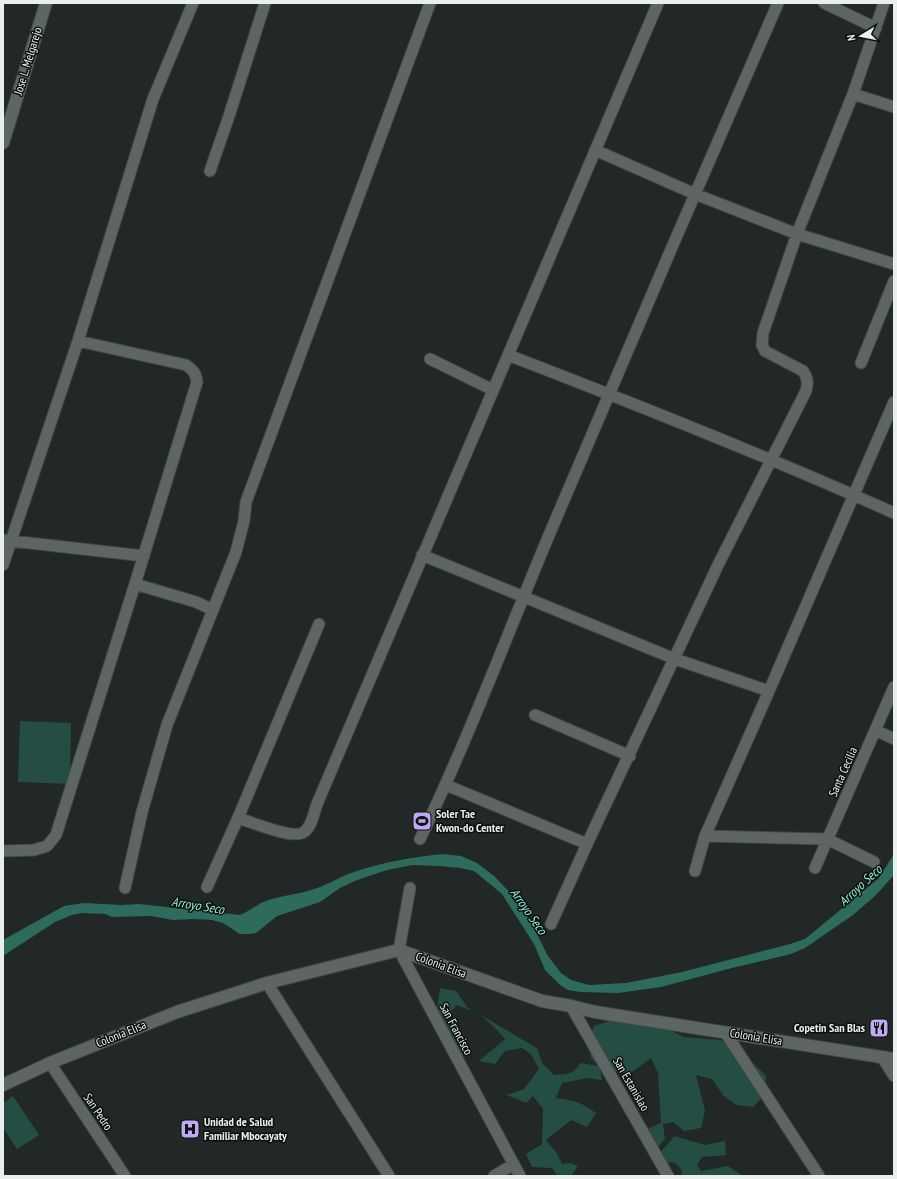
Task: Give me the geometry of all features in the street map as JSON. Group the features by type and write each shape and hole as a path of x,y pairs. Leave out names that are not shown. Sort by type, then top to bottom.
{"street":[{"name":"Jose L. Melgarejo","path":"3,143 46,3"},
{"path":"3,565 7,541 78,341 153,99 193,3"},
{"path":"210,171 265,3"},
{"path":"125,888 142,812 167,725 236,552 244,521 246,502 430,3"},
{"path":"238,818 290,835 303,833 308,828 422,555 658,3"},
{"path":"420,839 446,785 608,393 778,3"},
{"path":"824,3 876,28"},
{"path":"551,924 719,563 806,391 808,384 807,378 803,371 765,351 762,345 763,333 797,234 853,94 884,3"},
{"path":"853,94 894,107"},
{"path":"595,150 695,194 797,234 894,264"},
{"path":"861,363 894,281"},
{"path":"3,851 34,850 47,846 56,835 197,382 194,370 186,365 78,341"},
{"path":"508,355 608,393 771,460 894,513"},
{"path":"430,359 493,390"},
{"path":"695,871 704,836 769,691 894,402"},
{"path":"7,541 144,556"},
{"path":"422,555 675,659 769,691"},
{"path":"135,584 196,602 213,610"},
{"path":"206,887 238,818 319,624"},
{"name":"Santa Cecilia","path":"815,868 894,687"},
{"path":"535,716 630,756"},
{"path":"876,730 894,739"},
{"path":"446,785 587,844"},
{"path":"704,836 827,839 874,862"},
{"path":"399,950 410,888"},
{"name":"Colonia Elisa","path":"3,1085 50,1063 177,1012 267,983 399,950 542,1001 595,1012 888,1058"},
{"name":"San Francisco","path":"399,950 520,1176"},
{"path":"267,983 389,1176"},
{"name":"San Estanislao","path":"571,1006 668,1176"},
{"path":"725,1032 819,1176"},
{"path":"888,1058 894,1076"},
{"name":"San Pedro","path":"50,1063 125,1176"},
{"path":"494,1176 514,1164"}],"shaded area":[{"path":"20,721 71,723 70,784 18,782"},
{"path":"443,854 461,856 477,863 494,876 522,905 548,956 561,973 571,980 589,985 626,983 682,972 805,939 879,878 894,854 894,875 876,895 853,915 805,948 791,954 661,987 618,993 581,992 568,990 560,985 545,970 534,944 502,894 474,871 439,866 413,865 387,870 357,880 340,888 320,902 277,916 256,933 240,934 223,923 212,920 173,920 151,916 112,917 105,914 82,913 72,915 55,922 3,956 3,940 64,906 84,903 121,905 139,904 240,915 261,903 317,888 365,868 398,860"},
{"path":"440,988 456,991 467,1007 474,1011 456,1005 445,1019 463,1050 464,1067 435,1022"},
{"path":"634,1013 684,1037 721,1040 754,1064 766,1076 765,1094 753,1107 736,1105 723,1095 712,1079 696,1075 705,1111 701,1128 684,1131 673,1122 663,1124 665,1139 655,1150 646,1145 649,1128 661,1123 658,1073 651,1058 628,1075 600,1066 602,1080 588,1078 562,1083 556,1098 577,1102 596,1113 587,1127 571,1120 546,1140 556,1152 562,1164 571,1163 578,1166 571,1176 558,1176 552,1168 532,1167 526,1154 542,1144 543,1109 533,1096 526,1103 507,1095 524,1089 539,1069 531,1054 522,1048 505,1051 495,1064 479,1061 505,1039 480,1015 537,1048 542,1063 554,1075 572,1072 580,1063 599,1066 591,1058 588,1041 594,1026"},
{"path":"13,1096 39,1135 17,1149 3,1128 3,1103"},
{"path":"674,1136 705,1145 725,1141 726,1155 702,1157 697,1165 701,1171 728,1166 743,1176 682,1176 681,1169 675,1163 666,1162 659,1156"}],"place":[{"name":"Soler Tae Kwon-do Center","path":"422,821"},
{"name":"Copetin San Blas","path":"879,1028"},
{"name":"Unidad de Salud Familiar Mbocayaty","path":"190,1129"}],"water label":[{"name":"Arroyo Seco","path":"860,885"},
{"name":"Arroyo Seco","path":"198,905"},
{"name":"Arroyo Seco","path":"529,911"}]}
